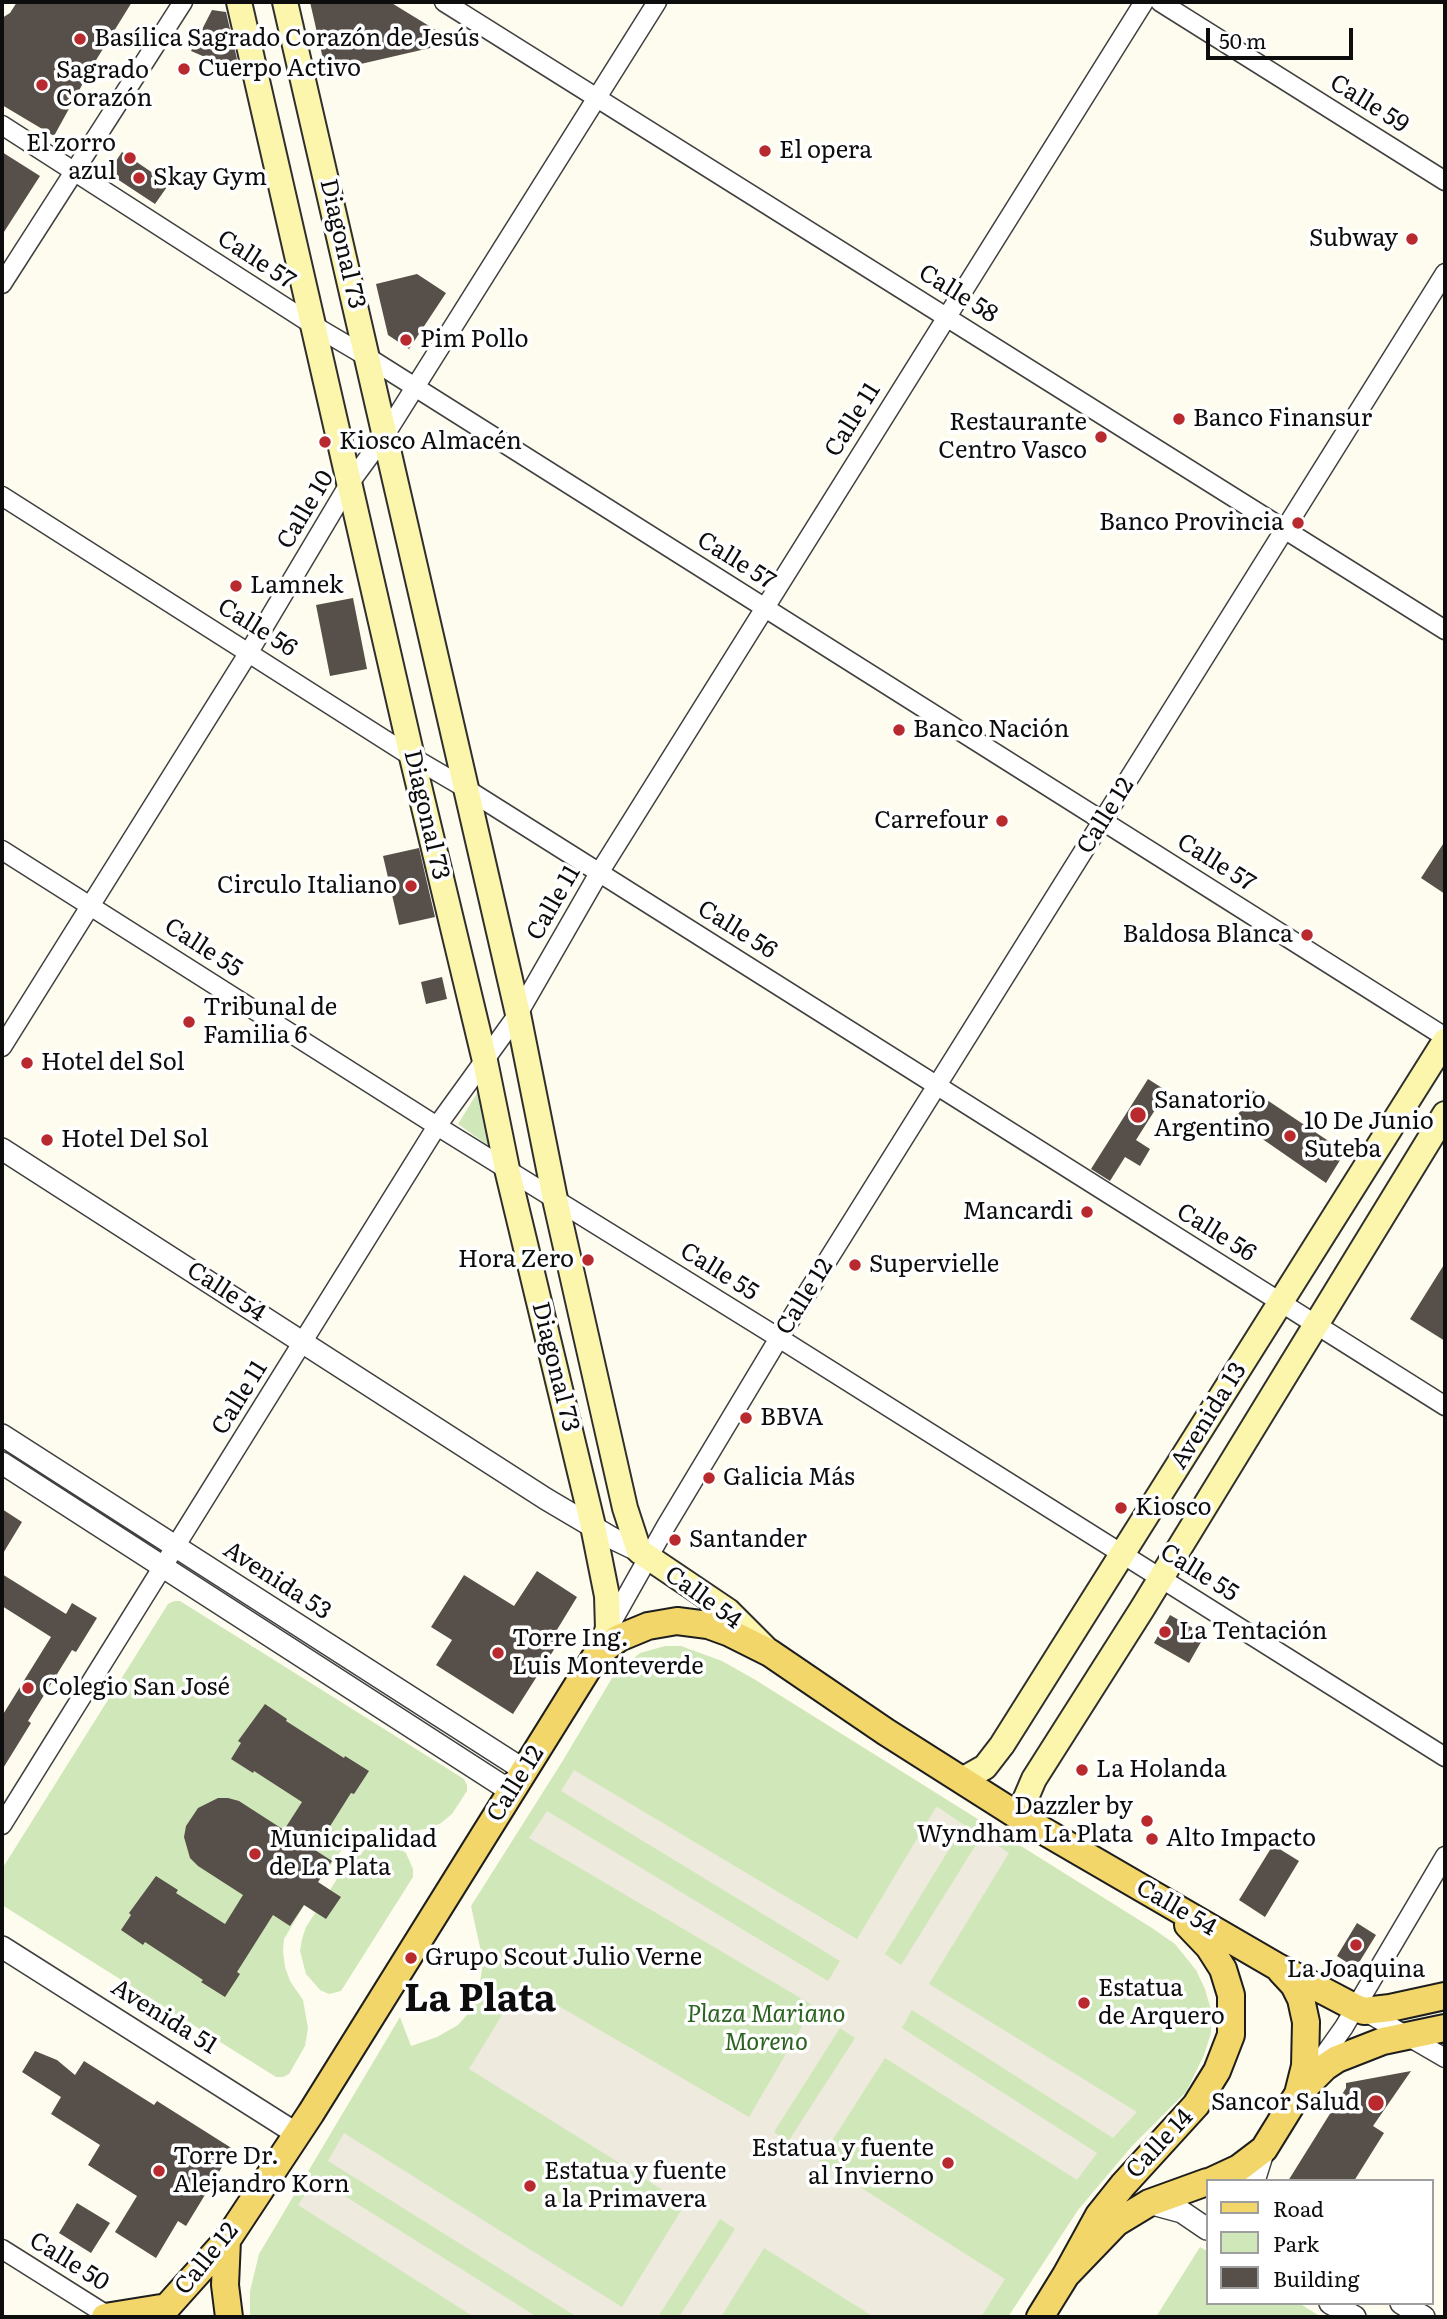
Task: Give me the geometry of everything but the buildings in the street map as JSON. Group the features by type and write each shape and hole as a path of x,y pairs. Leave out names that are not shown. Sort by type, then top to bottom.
{"main road":[{"name":"Diagonal 73","path":"239,2 412,757 485,1061 507,1169 593,1526 607,1597 608,1629"},
{"name":"Diagonal 73","path":"285,2 519,1014 555,1199 625,1508 643,1555"},
{"name":"Avenida 13","path":"962,1780 985,1767 1002,1745 1445,1039"},
{"name":"Avenida 13","path":"1023,1819 1025,1800 1034,1779 1161,1578 1445,1114"},
{"name":"Calle 54","path":"643,1555 728,1611 770,1653 886,1732 1023,1819 1276,1966 1360,2009"},
{"path":"597,1654 636,1629 677,1621 708,1625 770,1653"},
{"name":"Calle 12","path":"165,2312 227,2240 297,2134 597,1654 608,1629"},
{"name":"Calle 14","path":"1040,2317 1099,2215 1122,2185 1196,2105 1217,2071 1231,2035 1231,1995 1223,1969 1209,1947 1166,1902"},
{"path":"1276,1966 1293,1984 1301,1999 1306,2022 1305,2066 1298,2094"},
{"path":"1360,2009 1390,2008 1445,1996"},
{"path":"1298,2094 1325,2067 1366,2045 1445,2028"},
{"name":"Calle 14","path":"1214,2179 1239,2168 1264,2149 1298,2094"},
{"name":"Calle 14","path":"1066,2275 1116,2223 1149,2203 1206,2182"},
{"path":"227,2240 225,2285 229,2317"},
{"path":"108,2317 165,2312"}],"street":[{"path":"2,284 183,2"},
{"name":"Calle 58","path":"444,2 1445,630"},
{"name":"Calle 10","path":"2,1047 249,652 349,484 385,435 657,2"},
{"name":"Calle 11","path":"2,1825 437,1126 519,1014 599,873 1144,2"},
{"name":"Calle 59","path":"1160,2 1445,181"},
{"name":"Calle 57","path":"2,125 313,326 369,358 1445,1039"},
{"name":"Calle 12","path":"608,1629 643,1555 1445,273"},
{"name":"Calle 56","path":"2,496 1445,1406"},
{"name":"Calle 55","path":"2,850 437,1126 1445,1757"},
{"name":"Calle 54","path":"2,1149 593,1526 643,1555"},
{"name":"Avenida 53","path":"2,1435 175,1547 518,1781"},
{"name":"Avenida 53","path":"2,1463 162,1567 518,1781"},
{"name":"Calle 14","path":"1298,2094 1360,2009 1445,1856"},
{"name":"Avenida 51","path":"2,1947 297,2134"},
{"name":"Calle 54","path":"1360,2009 1445,2058"},
{"path":"1255,2179 1264,2149"},
{"path":"1149,2203 1182,2212 1206,2228"},
{"name":"Calle 50","path":"2,2249 108,2317"},
{"path":"1334,2305 1355,2317"},
{"path":"1404,2305 1424,2317"}],"green space":[{"path":"479,1090 493,1149 458,1124"},
{"path":"180,1601 464,1779 467,1785 467,1791 452,1814 441,1823 414,1831 376,1829 361,1833 346,1844 318,1882 284,1939 285,1967 290,1981 303,2000 308,2028 305,2046 289,2074 283,2077 276,2077 2,1905 2,1869 168,1604"},
{"name":"Plaza Mariano Moreno","path":"665,1646 681,1646 722,1661 754,1679 1175,1944 1196,1970 1211,2010 1211,2033 1204,2055 1186,2092 1132,2146 1078,2210 1008,2317 250,2317 250,2291 259,2254 400,2017 411,2046 437,2037 458,2025 473,2008 483,1961 471,1906 615,1673 640,1653"},
{"path":"378,1846 397,1847 406,1853 413,1869 413,1877 341,1991 329,1994 320,1990 306,1974 300,1951 302,1939 306,1927 346,1865 366,1849"},
{"path":"1200,2247 1206,2250 1206,2305 1302,2305 1321,2317 1156,2317"}],"shaded area":[{"path":"574,1770 857,1939 936,1807 939,1808 964,1825 885,1954 901,1965 982,1835 1009,1853 929,1984 1137,2112 1113,2138 912,2010 902,2028 1097,2153 1077,2180 885,2058 819,2161 1005,2279 981,2317 874,2317 764,2248 721,2317 679,2317 735,2229 720,2219 658,2317 577,2317 328,2161 344,2133 622,2307 685,2204 469,2069 521,1984 749,2117 814,2006 529,1838 547,1811 828,1981 840,1961 561,1791","holes":["840,2028 855,2038 788,2142 774,2132"]},
{"path":"316,2178 537,2317 474,2317 298,2205"}],"place":[{"name":"Basílica Sagrado Corazón de Jesús","path":"80,39"},
{"name":"Cuerpo Activo","path":"184,69"},
{"name":"Sagrado Corazón","path":"42,85"},
{"name":"El opera","path":"765,151"},
{"name":"El zorro azul","path":"130,158"},
{"name":"Skay Gym","path":"139,178"},
{"name":"Subway","path":"1412,239"},
{"name":"Pim Pollo","path":"406,340"},
{"name":"Banco Finansur","path":"1179,419"},
{"name":"Restaurante Centro Vasco","path":"1101,437"},
{"name":"Kiosco Almacén","path":"325,442"},
{"name":"Banco Provincia","path":"1298,523"},
{"name":"Lamnek","path":"236,586"},
{"name":"Banco Nación","path":"899,730"},
{"name":"Carrefour","path":"1002,821"},
{"name":"Circulo Italiano","path":"411,886"},
{"name":"Baldosa Blanca","path":"1307,935"},
{"name":"Tribunal de Familia 6","path":"189,1022"},
{"name":"Hotel del Sol","path":"27,1063"},
{"name":"Sanatorio Argentino","path":"1138,1115"},
{"name":"10 De Junio Suteba","path":"1290,1136"},
{"name":"Hotel Del Sol","path":"47,1140"},
{"name":"Mancardi","path":"1087,1212"},
{"name":"Hora Zero","path":"588,1260"},
{"name":"Supervielle","path":"855,1265"},
{"name":"BBVA","path":"746,1418"},
{"name":"Galicia Más","path":"709,1478"},
{"name":"Kiosco","path":"1121,1508"},
{"name":"Santander","path":"675,1540"},
{"name":"La Tentación","path":"1165,1632"},
{"name":"Torre Ing. Luis Monteverde","path":"498,1653"},
{"name":"Colegio San José","path":"28,1688"},
{"name":"La Holanda","path":"1082,1770"},
{"name":"Dazzler by Wyndham La Plata","path":"1147,1821"},
{"name":"Alto Impacto","path":"1152,1839"},
{"name":"Municipalidad de La Plata","path":"255,1854"},
{"name":"La Joaquina","path":"1356,1945"},
{"name":"Grupo Scout Julio Verne","path":"411,1958"},
{"name":"Estatua de Arquero","path":"1084,2003"},
{"name":"Sancor Salud","path":"1376,2103"},
{"name":"Estatua y fuente al Invierno","path":"948,2163"},
{"name":"Torre Dr. Alejandro Korn","path":"159,2171"},
{"name":"Estatua y fuente a la Primavera","path":"530,2186"}],"district":[{"name":"La Plata","path":"480,2000"}]}
